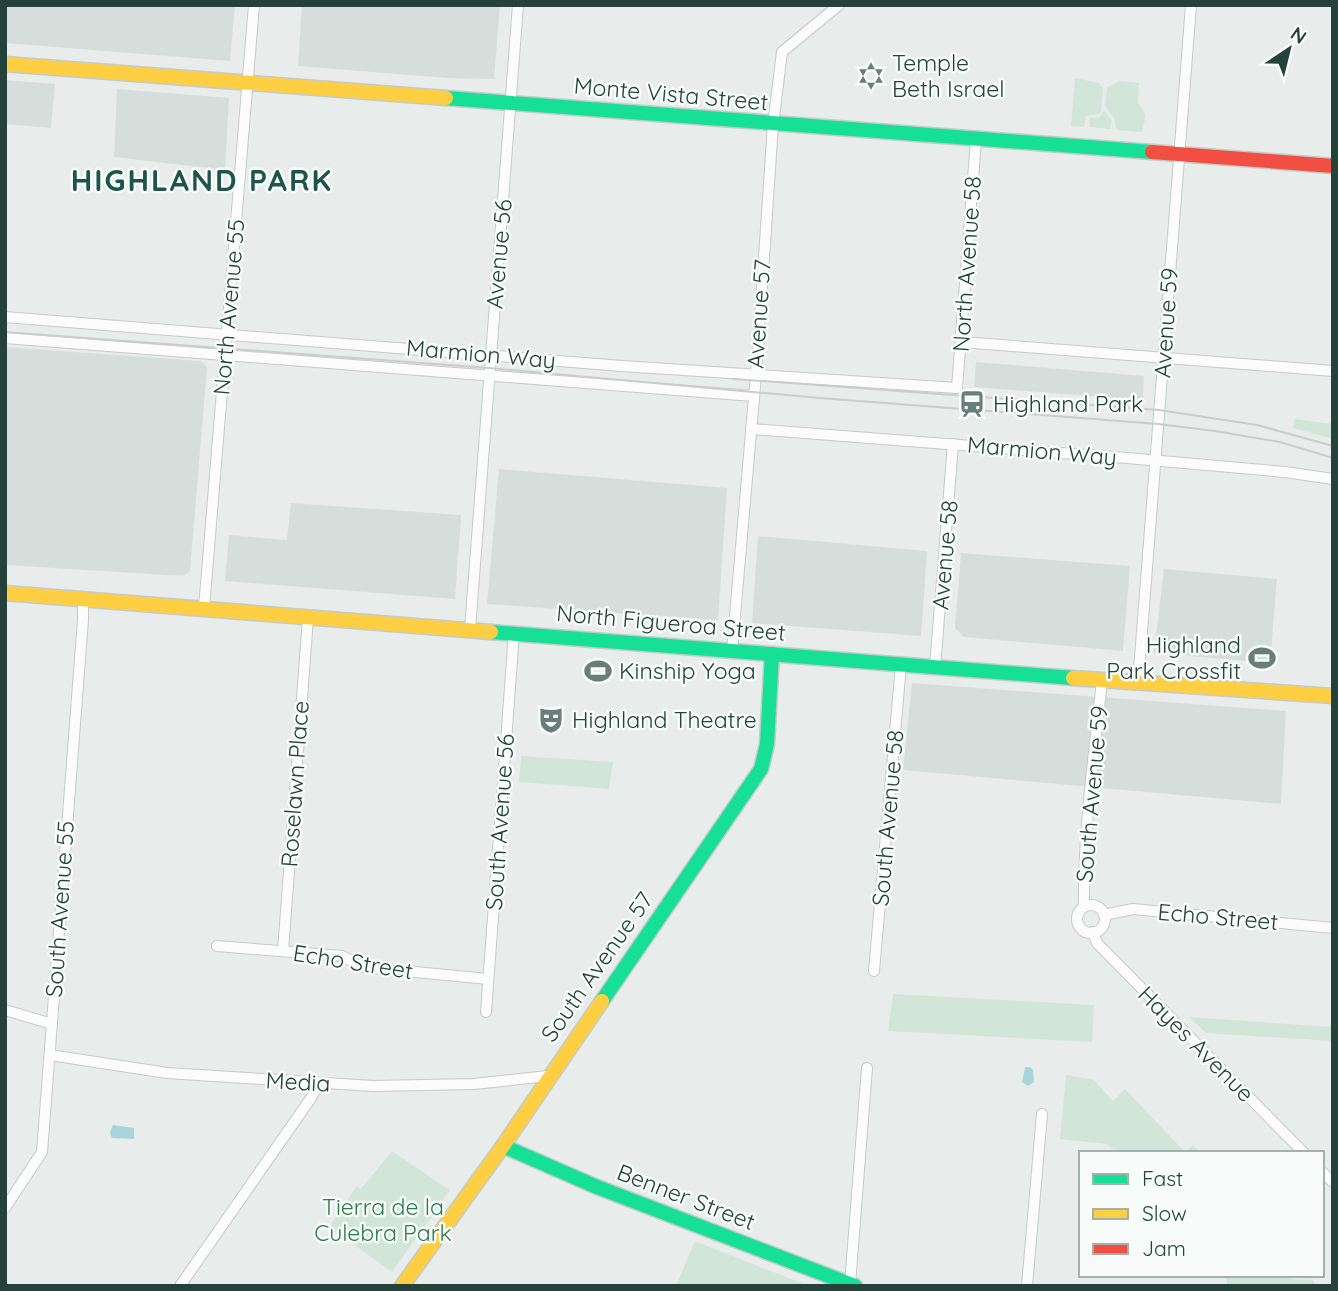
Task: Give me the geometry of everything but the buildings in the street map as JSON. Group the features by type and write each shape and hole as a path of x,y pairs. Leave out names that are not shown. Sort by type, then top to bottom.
{"street":[{"name":"North Avenue 55","path":"204,608 254,5"},
{"name":"Avenue 56","path":"470,629 518,5"},
{"name":"Avenue 57","path":"732,650 782,52 839,5"},
{"name":"Avenue 59","path":"1138,684 1191,5"},
{"name":"Monte Vista Street","path":"5,64 1333,166"},
{"name":"North Avenue 58","path":"957,388 976,140"},
{"name":"Marmion Way","path":"5,317 226,336 957,388"},
{"name":"Marmion Way","path":"5,338 753,396"},
{"path":"962,342 1333,371"},
{"name":"Marmion Way","path":"751,429 1155,460 1333,479"},
{"name":"Avenue 58","path":"935,667 953,444"},
{"name":"North Figueroa Street","path":"5,593 1138,684 1333,696"},
{"name":"South Avenue 55","path":"5,1208 42,1152 83,600"},
{"name":"Roselawn Place","path":"283,951 308,618"},
{"name":"South Avenue 56","path":"486,1012 514,633"},
{"name":"South Avenue 57","path":"402,1286 503,1146 548,1076 761,769 767,744 772,654"},
{"name":"South Avenue 58","path":"874,971 901,664"},
{"name":"South Avenue 59","path":"1084,907 1090,793 1102,681"},
{"path":"1096,906 1104,915 1104,924 1093,932 1084,930 1078,923 1078,914 1084,907 1096,906"},
{"name":"Echo Street","path":"1104,915 1133,909 1333,928"},
{"name":"Hayes Avenue","path":"1093,932 1097,943 1302,1151"},
{"name":"Echo Street","path":"217,946 342,956 363,967 488,979"},
{"path":"5,1010 52,1024"},
{"name":"Media","path":"50,1055 167,1073 408,1087 474,1084 548,1076"},
{"path":"853,1285 867,1068"},
{"path":"180,1286 311,1098 318,1083"},
{"path":"1027,1286 1041,1114"},
{"name":"Benner Street","path":"503,1146 597,1187 853,1285"}],"shaded area":[{"path":"5,5 235,5 230,61 5,43"},
{"path":"302,5 500,5 494,79 447,78 298,66"},
{"path":"5,80 55,84 51,128 5,124"},
{"path":"117,89 229,98 225,170 114,157"},
{"path":"5,347 201,361 207,367 190,571 184,576 5,565"},
{"path":"976,362 1144,376 1143,400 974,387"},
{"path":"499,469 727,488 718,620 487,604"},
{"path":"291,503 461,515 455,599 225,581 229,535 287,540"},
{"path":"758,536 927,551 921,636 752,623"},
{"path":"961,553 1130,566 1123,651 964,637 955,628"},
{"path":"1164,569 1277,579 1270,663 1154,653"},
{"path":"912,683 1286,711 1281,804 903,770"}],"green space":[{"path":"1075,78 1099,83 1103,88 1101,113 1086,116 1084,127 1071,126"},
{"path":"1120,81 1139,83 1138,103 1146,115 1142,132 1117,130 1114,118 1105,106 1107,87"},
{"path":"1104,111 1112,121 1110,129 1090,127 1089,118 1100,117"},
{"path":"1294,419 1333,424 1333,439 1293,428"},
{"path":"521,756 613,762 609,789 519,782"},
{"path":"893,994 1094,1005 1092,1042 888,1031"},
{"path":"1189,1017 1333,1027 1333,1041 1206,1033"},
{"path":"1066,1075 1094,1080 1113,1101 1125,1089 1184,1151 1116,1151 1106,1144 1060,1139"},
{"path":"1193,1145 1198,1151 1186,1151"},
{"name":"Tierra de la Culebra Park","path":"392,1151 450,1190 392,1272 329,1227 356,1187 361,1189"},
{"path":"695,1241 809,1286 676,1286"},
{"path":"1226,1277 1290,1277 1313,1280 1316,1286 1231,1286 1227,1284"}],"water":[{"path":"1025,1067 1033,1070 1034,1082 1028,1086 1022,1082"},
{"path":"113,1125 134,1128 134,1139 112,1138 110,1132"}],"tram line":[{"path":"5,332 489,368 820,398 1158,424 1280,442 1333,458"},
{"path":"733,379 1159,410 1257,425 1333,446"}],"traffic: fast":[{"path":"446,98 1152,152"},
{"path":"491,632 1073,678"},
{"path":"602,1001 761,769 767,744 772,654"},
{"path":"503,1146 597,1187 855,1286"}],"traffic: slow":[{"path":"5,64 446,98"},
{"path":"5,593 491,632"},
{"path":"1073,678 1333,696"},
{"path":"402,1286 503,1146 602,1001"}],"traffic: jam":[{"path":"1152,152 1333,166"}],"place":[{"name":"Temple Beth Israel","path":"871,76"},
{"name":"Highland Park","path":"972,404"},
{"name":"Highland Park Crossfit","path":"1262,658"},
{"name":"Kinship Yoga","path":"598,671"},
{"name":"Highland Theatre","path":"551,720"}],"district":[{"name":"HIGHLAND PARK","path":"202,181"}]}
